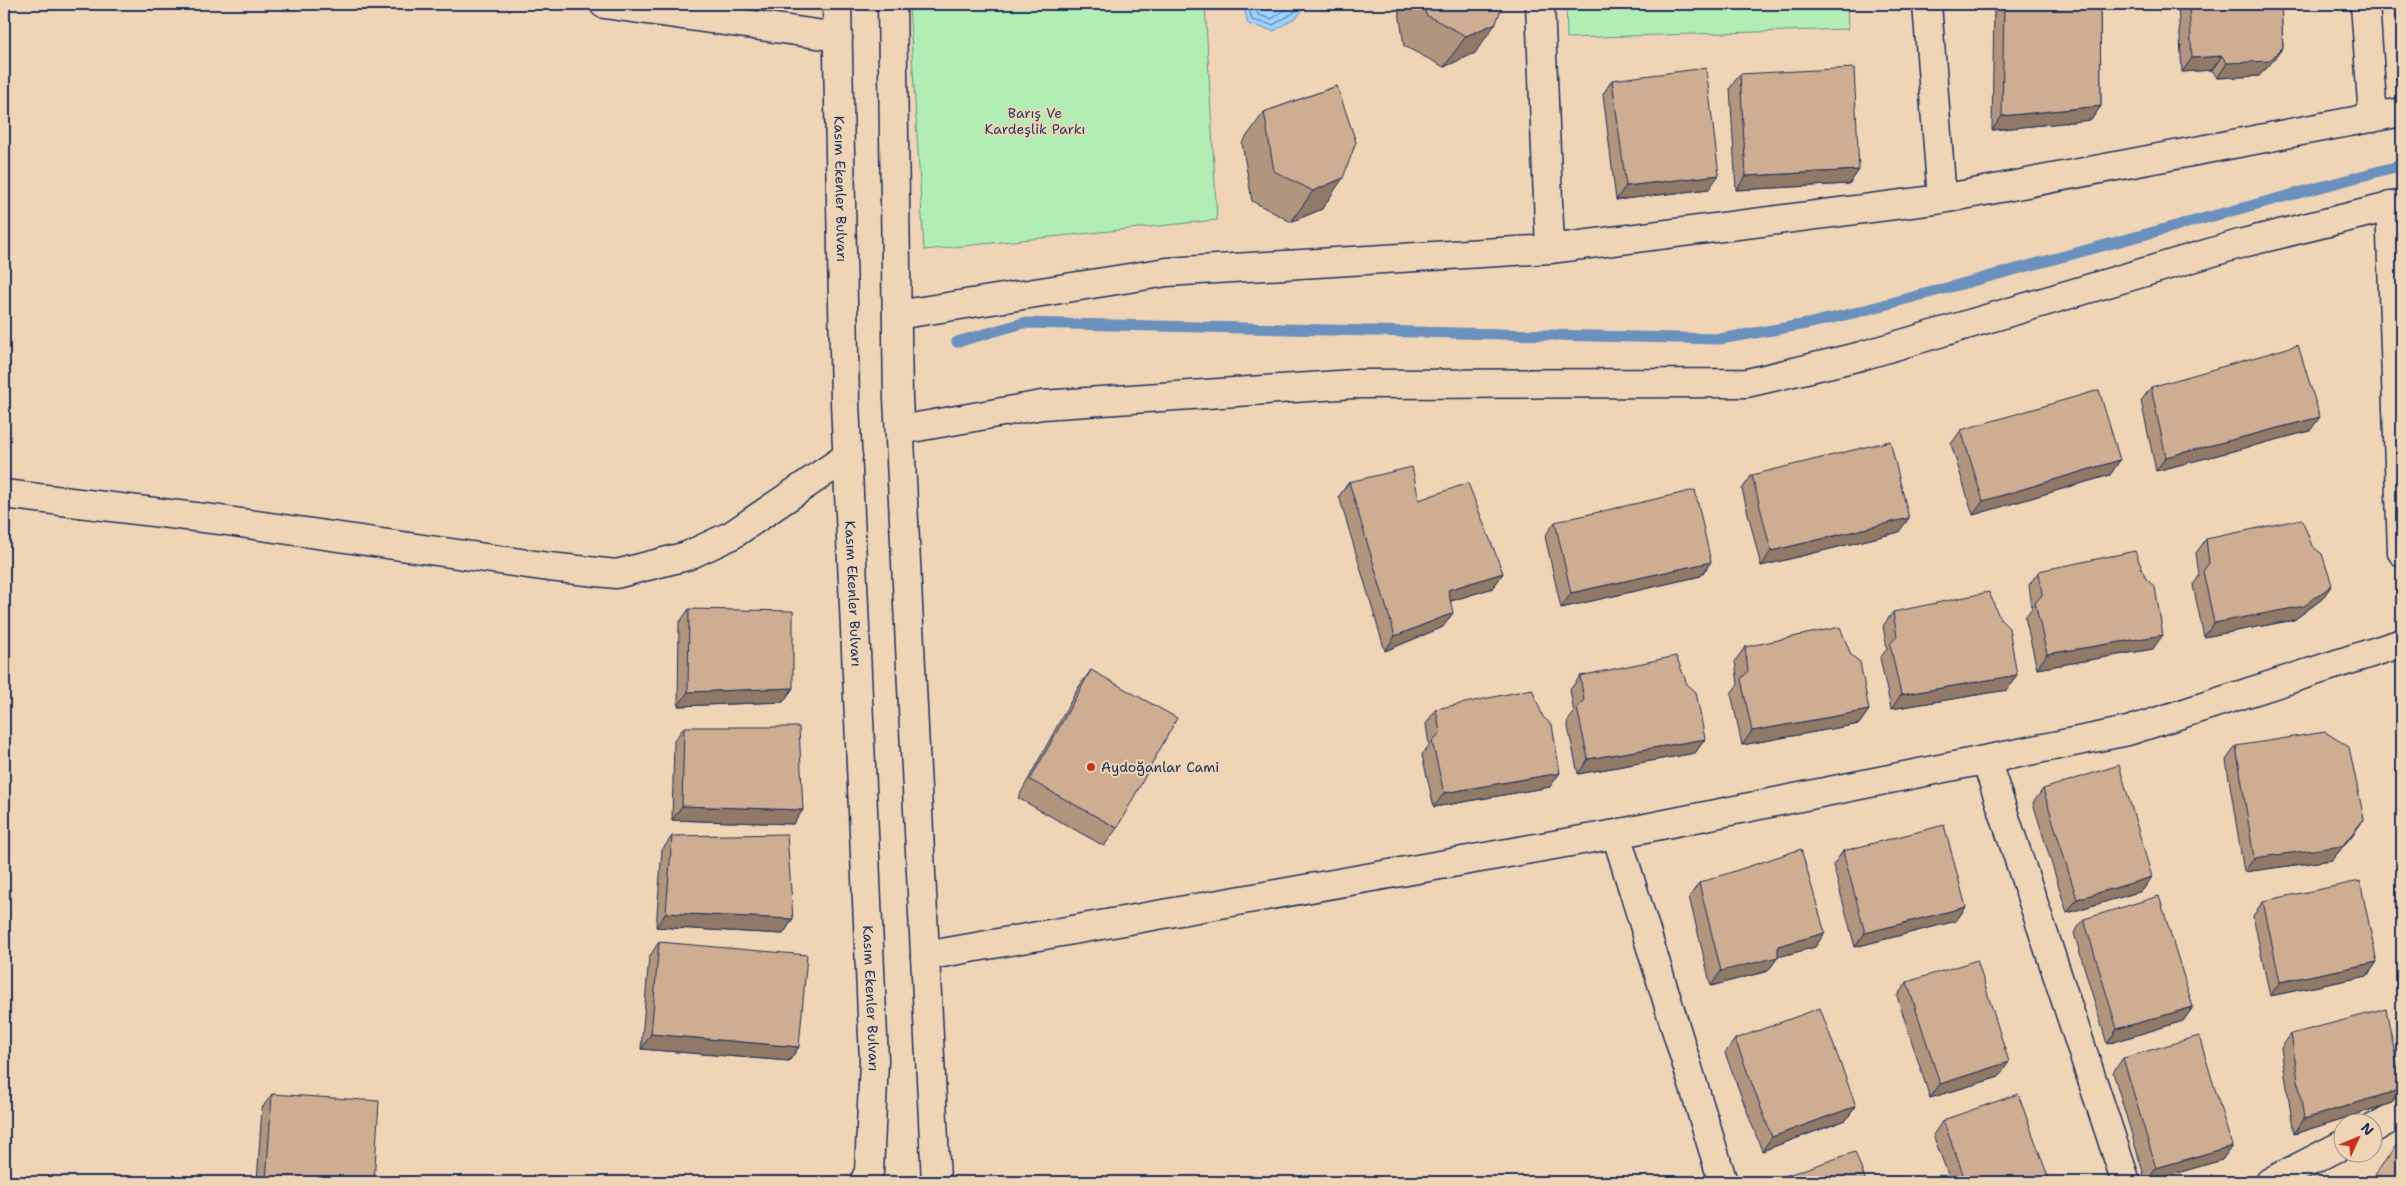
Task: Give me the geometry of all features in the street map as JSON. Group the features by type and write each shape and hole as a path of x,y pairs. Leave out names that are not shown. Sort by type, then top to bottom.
{"street":[{"path":"604,4 838,37"},
{"name":"Kasım Ekenler Bulvarı","path":"837,4 848,456 874,1060 869,1172 864,1182"},
{"path":"892,4 900,430 936,1182"},
{"path":"1540,4 1550,249"},
{"path":"1927,4 1942,200"},
{"path":"2365,4 2373,118"},
{"path":"897,315 1167,272 1550,249 1942,200 2402,112"},
{"path":"900,430 1042,405 1354,384 1747,383 1861,356 2243,243 2396,205 2402,552"},
{"path":"4,494 220,520 549,567 616,574 687,556 732,534 848,456"},
{"path":"925,956 1616,834 2128,731 2402,642"},
{"path":"1986,760 2126,1182"},
{"path":"1616,834 1722,1182"},
{"path":"2384,1122 2402,1112"},
{"path":"2282,1180 2334,1150"}],"green space":[{"name":"Barış Ve Kardeşlik Parkı","path":"909,4 1205,4 1217,220 924,250"},
{"path":"1566,4 1847,4 1848,29 1567,38"}],"water":[{"path":"1243,4 1305,4 1299,15 1274,31 1248,24"}],"building":[{"path":"1424,4 1503,4 1496,23 1466,36 1426,15"},
{"path":"2004,4 2100,4 2101,106 2002,116"},
{"path":"2189,4 2281,4 2283,47 2269,61 2227,63 2222,56 2192,58"},
{"path":"1706,68 1719,175 1626,186 1612,80"},
{"path":"1854,68 1859,170 1746,176 1740,74"},
{"path":"1337,86 1356,142 1343,178 1313,191 1274,171 1264,112"},
{"path":"2298,345 2320,417 2166,457 2151,387"},
{"path":"2099,390 2120,460 1983,501 1961,430"},
{"path":"1890,441 1909,518 1771,551 1752,475"},
{"path":"1412,467 1419,500 1468,483 1503,573 1448,590 1453,613 1395,636 1349,482"},
{"path":"1695,490 1711,562 1571,593 1555,522"},
{"path":"2302,519 2312,546 2322,554 2332,585 2304,606 2214,623 2203,571 2209,563 2206,539"},
{"path":"2135,551 2146,579 2155,587 2163,635 2047,654 2035,603 2042,595 2039,571"},
{"path":"1989,592 2000,619 2009,628 2017,675 1901,695 1890,644 1897,636 1893,612"},
{"path":"689,609 793,611 793,688 688,692"},
{"path":"1840,627 1851,655 1860,662 1869,710 1752,731 1741,679 1748,671 1745,647"},
{"path":"1676,656 1687,684 1696,692 1705,739 1588,759 1577,708 1584,700 1580,676"},
{"name":"Aydoğanlar Cami","path":"1091,670 1177,718 1117,828 1030,780"},
{"path":"1532,689 1543,717 1552,725 1560,773 1444,793 1432,741 1440,733 1436,709"},
{"path":"684,727 799,727 803,810 682,806"},
{"path":"2325,732 2349,747 2364,819 2342,846 2254,858 2236,746"},
{"path":"2119,765 2152,877 2077,899 2043,789"},
{"path":"1944,825 1966,907 1865,933 1843,851"},
{"path":"787,834 793,919 666,913 672,836"},
{"path":"1801,849 1825,933 1778,946 1778,957 1721,971 1699,883"},
{"path":"2360,881 2377,962 2280,982 2263,901"},
{"path":"2159,896 2193,1007 2117,1029 2084,919"},
{"path":"659,942 807,955 799,1047 651,1034"},
{"path":"1977,960 2009,1062 1940,1084 1907,982"},
{"path":"1820,1008 1856,1106 1772,1137 1735,1039"},
{"path":"2386,1009 2402,1089 2304,1119 2291,1034"},
{"path":"2199,1036 2232,1146 2156,1168 2123,1058"},
{"path":"272,1094 379,1101 374,1182 266,1182"},
{"path":"2018,1094 2050,1182 1966,1182 1943,1120"},
{"path":"2400,1140 2402,1141 2402,1182 2370,1182"},
{"path":"1855,1152 1866,1182 1780,1182 1779,1178"}],"waterway":[{"path":"957,342 1023,323 1720,339 1807,324 1854,313 2402,165"}],"place":[{"name":"Aydoğanlar Cami","path":"1091,767"}]}
